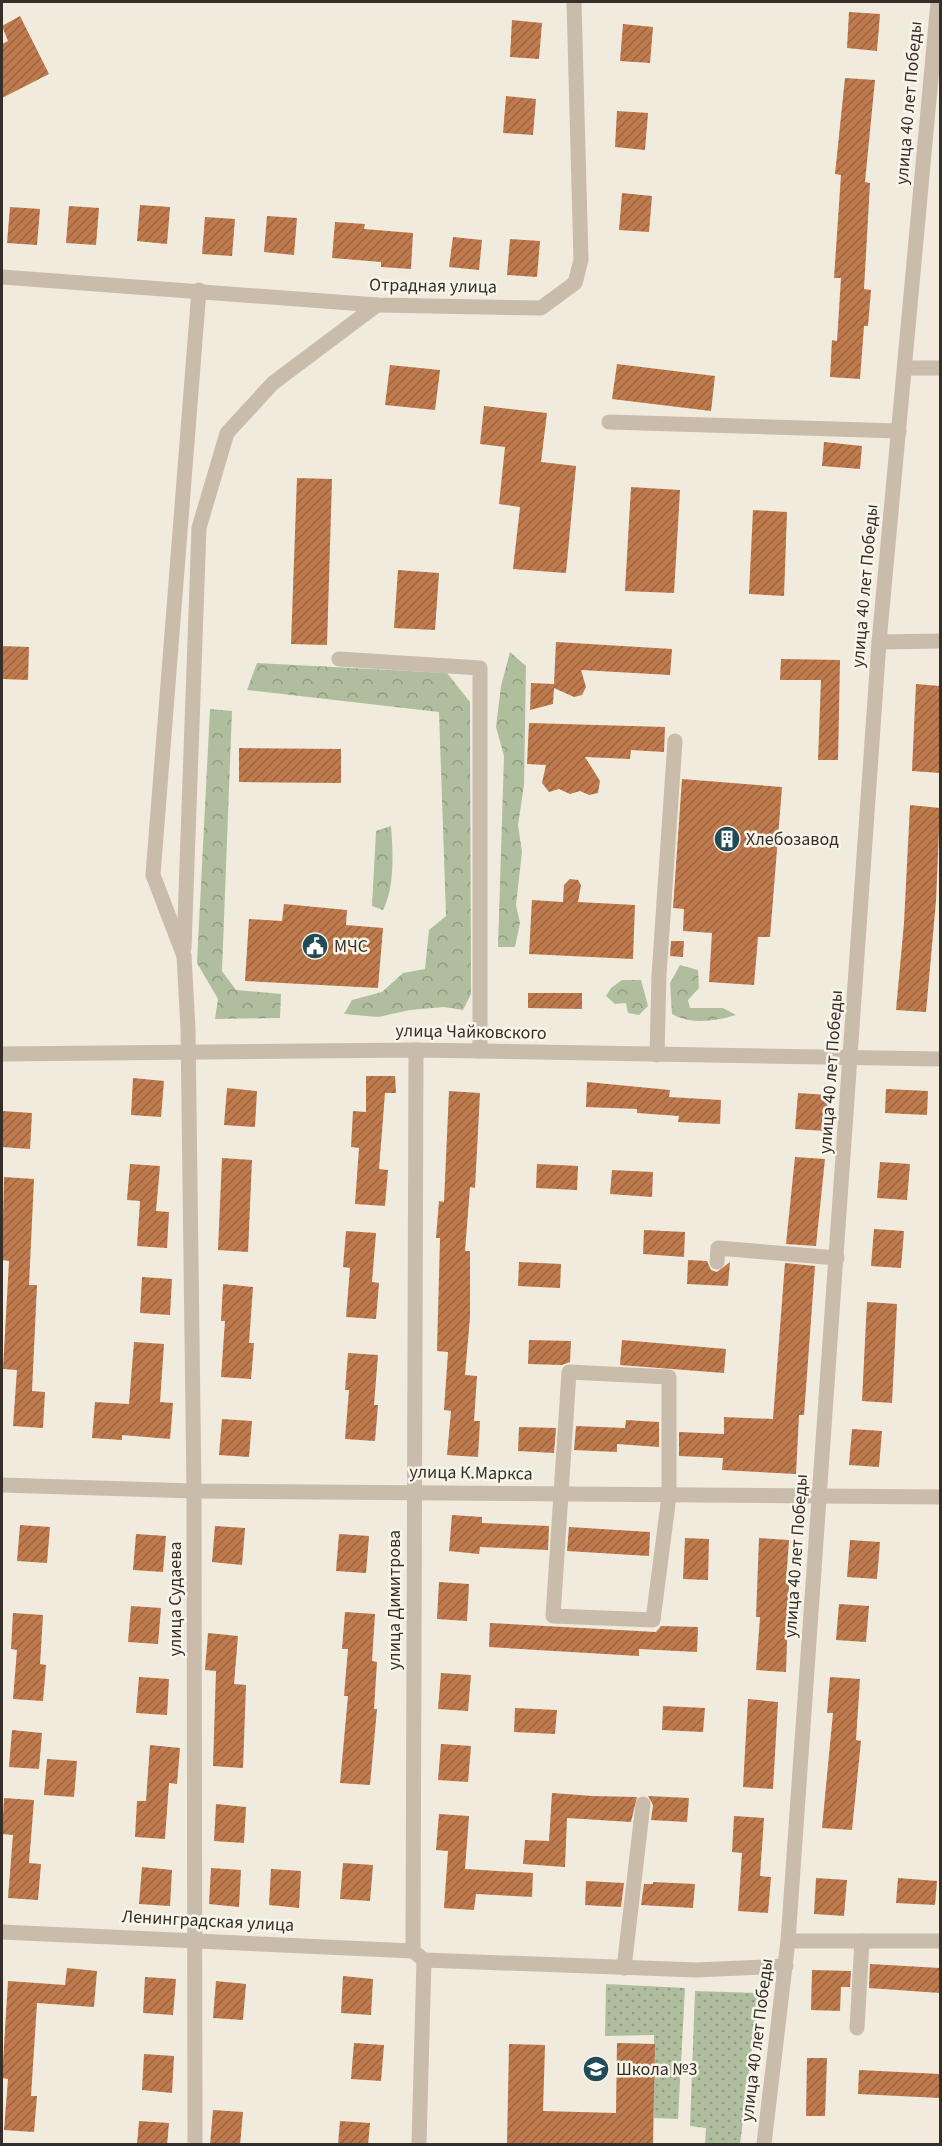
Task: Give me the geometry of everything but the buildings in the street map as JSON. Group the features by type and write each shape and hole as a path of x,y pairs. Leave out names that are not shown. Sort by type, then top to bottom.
{"street":[{"name":"Отрадная улица","path":"2,277 376,305 541,308 575,283 580,260 574,2"},
{"name":"улица 40 лет Победы","path":"764,2145 786,1966 852,1059 879,642 938,2"},
{"path":"184,956 153,875 199,290"},
{"path":"184,956 199,528 227,433 273,383 376,305"},
{"path":"905,368 940,368"},
{"path":"609,422 899,431"},
{"path":"879,642 940,640"},
{"path":"339,659 480,668 480,1051"},
{"path":"657,1055 659,975 675,741"},
{"name":"улица Судаева","path":"184,956 188,1054 194,1491 195,2145"},
{"name":"улица Чайковского","path":"2,1054 416,1050 940,1059"},
{"name":"улица Димитрова","path":"416,1050 413,1492 419,2145"},
{"path":"717,1262 718,1248 837,1258"},
{"path":"569,1372 669,1377 669,1496 653,1620 553,1616 563,1494 569,1372"},
{"name":"улица К.Маркса","path":"2,1485 194,1491 819,1498 940,1497"},
{"path":"624,1968 643,1804"},
{"name":"Ленинградская улица","path":"2,1932 194,1939 418,1956 624,1968 696,1970 786,1966"},
{"path":"788,1941 940,1941"},
{"path":"857,2028 862,1941"}],"green space":[{"path":"510,652 526,666 524,785 518,825 522,852 516,905 520,923 515,947 498,947 504,756 496,727 501,686"},
{"path":"257,663 447,673 470,702 471,994 463,1010 444,1007 410,1010 378,1017 344,1014 352,1000 382,992 403,973 425,969 429,930 446,916 439,712 247,690"},
{"path":"210,709 232,711 222,971 236,990 281,994 280,1018 215,1019 218,999 197,963"},
{"path":"391,826 393,858 391,880 383,910 372,906 376,831"},
{"path":"680,965 698,970 699,988 688,1000 690,1008 723,1008 736,1015 695,1021 672,1014 670,983"},
{"path":"622,980 641,980 648,1006 639,1015 628,1013 626,1003 615,1004 606,996 611,988"},
{"path":"606,1984 685,1988 678,2119 654,2118 654,2035 605,2036"},
{"path":"695,1991 759,1993 740,2144 705,2144 706,2128 690,2126"}],"place":[{"name":"Хлебозавод","path":"727,839"},
{"name":"МЧС","path":"315,946"},
{"name":"Школа №3","path":"596,2069"}]}
